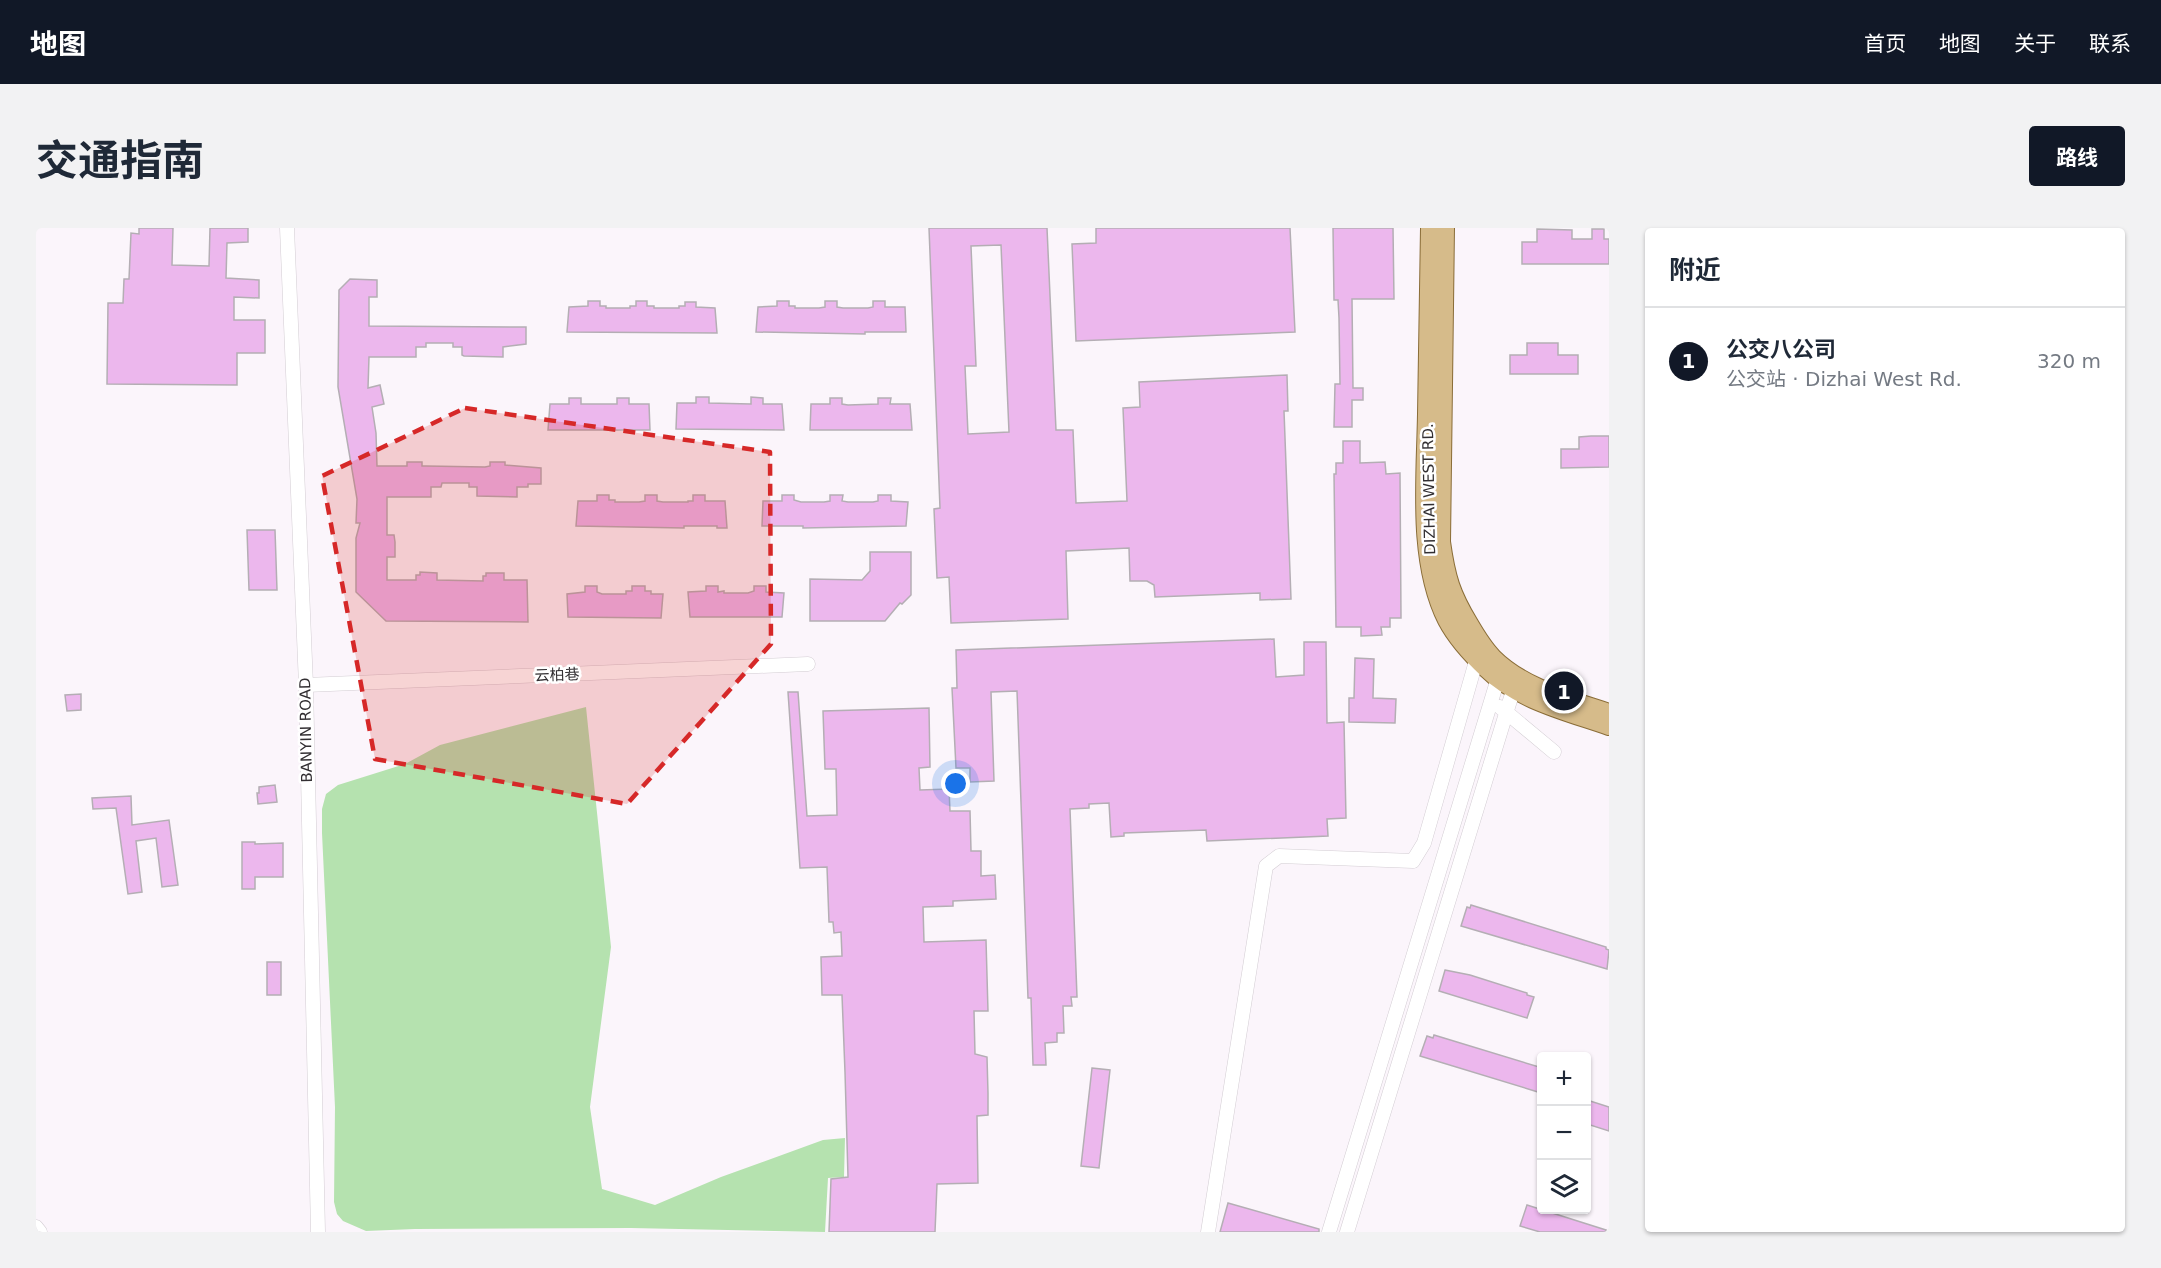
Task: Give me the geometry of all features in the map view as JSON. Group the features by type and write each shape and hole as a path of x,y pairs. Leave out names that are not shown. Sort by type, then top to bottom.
{"main road":[{"name":"DIZHAI WEST RD.","path":"1430,228 1427,540 1440,600 1447,620 1460,638 1479,650"},
{"name":"DIZHAI WEST RD.","path":"1445,228 1441,542 1445,570 1454,597 1487,669 1500,672 1516,682 1609,713"},
{"name":"DIZHAI WEST RD.","path":"1516,682 1528,696 1609,726"}],"street":[{"name":"BANYIN ROAD","path":"287,228 306,685 318,1232"},
{"path":"1208,1232 1266,866 1279,856 1413,861 1424,843 1479,650"},
{"name":"云柏巷","path":"306,685 808,664"},
{"path":"1329,1232 1500,672"},
{"path":"1347,1232 1516,682"},
{"path":"1491,700 1554,752"},
{"path":"36,1227 40,1232"}],"highlighted area":[{"path":"465,408 770,452 771,644 627,804 375,759 322,476"}],"green space":[{"path":"586,707 611,947 590,1107 602,1189 655,1205 721,1177 823,1140 845,1138 844,1177 828,1178 825,1232 631,1228 366,1231 343,1221 337,1214 334,1202 335,1107 322,833 322,809 326,794 338,785 405,764 440,745"}],"building":[{"path":"139,228 173,228 172,265 209,266 210,228 248,228 248,242 227,243 226,278 259,280 259,298 234,297 234,320 265,320 265,353 237,353 237,385 107,384 108,303 123,303 124,279 129,279 131,233 139,234"},
{"path":"929,228 1047,228 1056,430 1073,430 1076,503 1127,501 1123,408 1140,407 1139,382 1287,375 1288,411 1284,411 1291,599 1260,600 1260,593 1155,597 1154,585 1147,581 1130,581 1129,548 1066,551 1068,619 951,623 949,577 937,578 934,509 940,508","holes":["1001,245 1009,432 968,434 965,366 976,366 971,246"]},
{"path":"1096,228 1290,228 1295,332 1076,341 1072,244 1096,243"},
{"path":"1333,228 1393,228 1394,299 1352,299 1353,388 1363,388 1363,400 1352,400 1352,427 1334,427 1335,384 1340,384 1338,300 1334,300"},
{"path":"1537,229 1572,230 1572,239 1592,239 1592,229 1604,229 1604,239 1609,239 1609,264 1522,264 1522,242 1537,242"},
{"path":"350,279 377,280 377,297 369,297 369,326 526,327 526,344 503,347 503,357 464,356 462,347 453,347 453,343 426,343 426,347 416,347 416,357 369,357 368,388 380,385 384,404 372,407 377,466 407,466 407,462 422,462 422,466 485,467 490,466 490,462 505,462 505,465 541,468 541,484 517,487 517,497 477,496 477,487 469,487 469,483 442,483 441,487 431,487 431,497 387,497 387,535 394,535 395,557 387,557 387,580 416,580 416,575 420,575 420,572 437,573 437,580 483,581 486,573 504,573 504,580 527,580 528,622 386,621 356,592 356,538 360,523 356,523 357,499 338,387 339,290"},
{"path":"588,301 600,301 600,306 606,306 606,308 630,308 630,306 636,306 636,301 647,301 647,306 654,306 654,308 679,308 679,306 685,306 685,302 696,302 696,307 715,308 717,333 567,332 569,307 588,306"},
{"path":"777,301 789,301 789,306 795,306 795,308 825,307 825,301 837,301 837,307 868,308 873,307 873,301 885,301 885,307 905,307 906,332 865,332 865,334 756,332 758,307 777,306"},
{"path":"1527,343 1558,343 1558,355 1578,355 1578,374 1510,374 1510,355 1527,355"},
{"path":"696,397 709,397 709,403 751,404 751,397 763,398 763,404 782,404 784,430 676,429 677,403 696,403"},
{"path":"569,398 581,398 581,404 617,404 617,398 629,398 629,404 649,404 650,430 548,430 550,404 569,404"},
{"path":"830,398 842,398 842,404 848,405 878,404 878,398 891,398 890,404 910,404 912,430 810,430 811,404 830,404"},
{"path":"1609,436 1609,467 1561,468 1561,449 1579,449 1579,437"},
{"path":"1343,441 1360,441 1360,463 1385,462 1386,474 1400,473 1401,618 1390,618 1390,627 1381,627 1382,635 1361,636 1361,627 1336,627 1334,474 1336,474 1336,463 1343,463"},
{"path":"597,495 609,495 609,500 615,500 615,502 645,501 645,495 657,495 657,501 688,502 693,501 693,495 705,495 705,501 725,501 727,528 717,528 717,526 684,526 684,528 576,526 578,501 597,501"},
{"path":"782,495 794,495 794,500 801,502 830,501 830,495 843,495 842,501 873,502 878,501 878,495 891,495 891,501 908,502 906,526 803,528 803,526 762,526 763,501 782,501"},
{"path":"247,530 275,530 277,590 249,590"},
{"path":"870,552 911,552 911,595 902,604 900,603 885,621 810,621 810,579 862,580 870,571"},
{"path":"585,586 597,586 597,592 602,594 626,594 626,591 632,591 632,586 645,586 645,591 651,591 651,594 663,594 661,618 568,617 567,594 585,592"},
{"path":"706,586 718,586 718,592 724,591 724,593 748,593 754,591 754,586 766,586 766,592 784,593 782,617 690,617 688,592 706,591"},
{"path":"1274,639 1276,677 1304,675 1304,642 1326,642 1327,723 1344,722 1346,818 1327,819 1328,836 1207,841 1206,830 1124,833 1124,836 1111,837 1109,803 1089,804 1089,808 1070,809 1077,997 1071,997 1072,1006 1063,1006 1064,1033 1057,1033 1057,1042 1045,1043 1046,1065 1033,1065 1031,998 1028,998 1017,691 991,692 994,781 970,782 970,768 956,768 952,688 957,688 956,650"},
{"path":"1355,658 1374,659 1373,698 1396,699 1395,723 1349,722 1349,698 1354,698"},
{"path":"788,692 798,692 807,816 837,815 836,769 825,769 823,711 929,708 930,767 919,768 920,790 949,789 950,811 970,811 971,851 981,851 981,876 995,875 996,899 953,901 953,906 923,907 924,942 986,940 988,1011 974,1011 975,1054 987,1057 988,1093 988,1115 977,1116 978,1183 937,1184 935,1232 829,1232 831,1179 848,1177 845,1072 842,995 822,995 821,957 842,956 841,932 834,933 833,922 829,922 827,867 800,868"},
{"path":"81,694 81,710 67,711 65,695"},
{"path":"275,785 277,802 258,804 259,787"},
{"path":"131,796 132,825 169,820 178,885 162,887 156,838 136,841 142,892 128,894 116,808 93,809 92,798"},
{"path":"242,842 283,843 283,877 255,877 255,889 242,889"},
{"path":"1471,905 1606,947 1609,950 1607,969 1461,926 1467,907 1470,908"},
{"path":"267,962 281,962 281,995 267,995"},
{"path":"1445,970 1470,975 1534,997 1527,1018 1439,991"},
{"path":"1434,1035 1537,1066 1537,1092 1420,1056 1427,1036 1433,1038"},
{"path":"1092,1068 1110,1070 1099,1168 1081,1166"},
{"path":"1591,1101 1609,1107 1609,1131 1591,1125"},
{"path":"1228,1203 1319,1229 1319,1232 1220,1232"},
{"path":"1527,1205 1537,1208 1537,1214 1555,1214 1606,1230 1605,1232 1540,1232 1520,1226"}],"place":[{"name":"公交八公司","path":"1564,691"}]}
